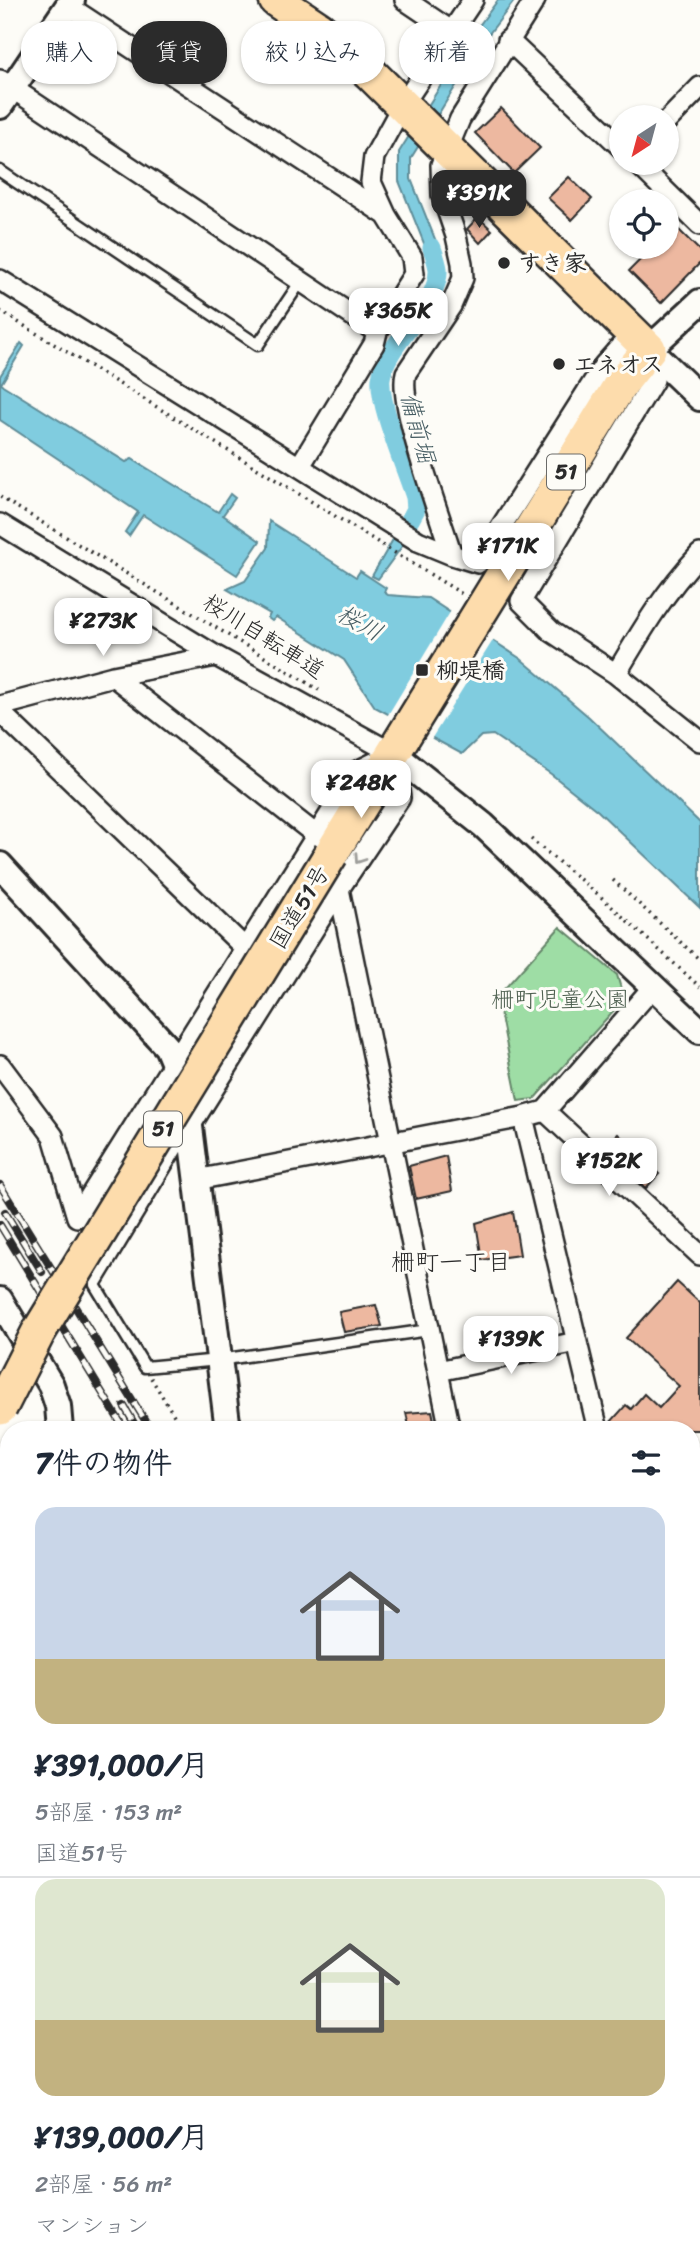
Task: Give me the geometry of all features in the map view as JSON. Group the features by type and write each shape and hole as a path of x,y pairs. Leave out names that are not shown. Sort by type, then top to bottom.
{"highway":[{"path":"276,0 341,47 441,142 649,349"},
{"name":"国道51号","path":"0,1408 38,1333 323,844 400,744 620,385 649,349"}],"street":[{"path":"405,0 435,21"},
{"path":"459,21 473,0"},
{"path":"452,555 409,416 404,382 406,373 451,306 463,278 456,236 442,195 441,142 460,119 535,0"},
{"path":"377,332 4,91 70,3 386,215"},
{"path":"508,40 609,136"},
{"path":"300,467 374,344 377,332 414,274 412,257 386,215 371,182 374,157 420,84"},
{"path":"679,109 700,88"},
{"path":"649,175 700,225"},
{"path":"0,280 418,541 478,562 604,365 620,347 649,349 700,398"},
{"path":"649,349 700,302"},
{"path":"649,349 653,380 521,601 552,632 616,674 700,741"},
{"path":"0,524 216,656 400,744 700,1031"},
{"path":"616,674 674,581 700,554"},
{"path":"0,706 113,676 216,656"},
{"path":"0,1065 53,1136 77,1217 246,949 323,844 113,676"},
{"path":"0,712 246,949"},
{"path":"189,1128 339,889 400,798 400,744"},
{"path":"0,865 167,1047 175,1061 183,1083 227,1421"},
{"path":"339,889 448,1421"},
{"path":"196,1180 545,1111 653,988"},
{"path":"545,1111 700,1255"},
{"path":"523,1117 596,1421"},
{"path":"0,1300 51,1385 58,1406 59,1421"},
{"path":"438,1371 576,1342"}],"lane":[{"path":"0,172 258,345 300,281"},
{"path":"189,1128 95,1285 145,1367 219,1360 429,1330"}],"path":[{"path":"0,311 480,612"},
{"name":"桜川自転車道","path":"0,497 329,696"},
{"path":"613,880 700,960"},
{"path":"145,1367 178,1421"}],"green space":[{"name":"柵町児童公園","path":"560,927 617,975 624,999 534,1099 518,1101 497,997"}],"water":[{"path":"498,0 515,0 495,26 495,21 482,21"},
{"path":"442,84 457,84 411,158 411,179 439,249 444,271 432,271 427,251 399,181 399,152"},
{"path":"21,343 24,346 1,384 126,462 132,459 218,512 230,494 235,498 223,515 260,541 237,575 143,515 129,536 125,532 138,512 0,420 0,376"},
{"path":"421,496 421,512 406,541 378,579 372,576 411,508 409,497"},
{"name":"桜川","path":"269,521 356,577 360,571 386,588 384,592 388,595 428,598 521,659 589,717 700,823 700,908 598,811 551,774 493,735 481,736 462,754 375,707 344,660 276,617 272,621 268,618 270,614 227,589 245,581 268,548"}],"pier":[{"name":"柳堤橋","path":"452,609 495,637 430,741 386,718"}],"building":[{"path":"501,108 540,148 514,173 475,133"},
{"path":"569,177 592,199 572,220 548,198"},
{"path":"478,217 492,230 480,243 467,229"},
{"path":"679,230 700,251 700,263 661,303 629,271 641,259 679,259"},
{"path":"618,1134 659,1174 646,1188 604,1148"},
{"path":"446,1156 452,1191 416,1199 409,1166"},
{"path":"513,1212 520,1255 482,1260 476,1223"},
{"path":"677,1282 700,1303 700,1421 612,1421 626,1405 631,1409 644,1394 659,1408 679,1386 626,1338"},
{"path":"376,1305 382,1326 344,1332 339,1312"},
{"path":"499,1328 502,1345 478,1350 476,1336"},
{"path":"432,1411 434,1421 408,1421 406,1413"}],"waterway":[{"name":"備前堀","path":"410,520 416,509 415,497 388,420 381,378 392,351 431,296 438,269 432,248"}],"railway":[{"path":"0,1185 145,1421"},
{"path":"5,1212 42,1272"},
{"path":"0,1225 120,1421"},
{"path":"124,1406 133,1421"}],"place":[{"name":"すき家","path":"504,263"},
{"name":"エネオス","path":"559,364"},
{"name":"柳堤橋","path":"422,670"}],"district":[{"name":"柵町一丁目","path":"451,1262"}]}
